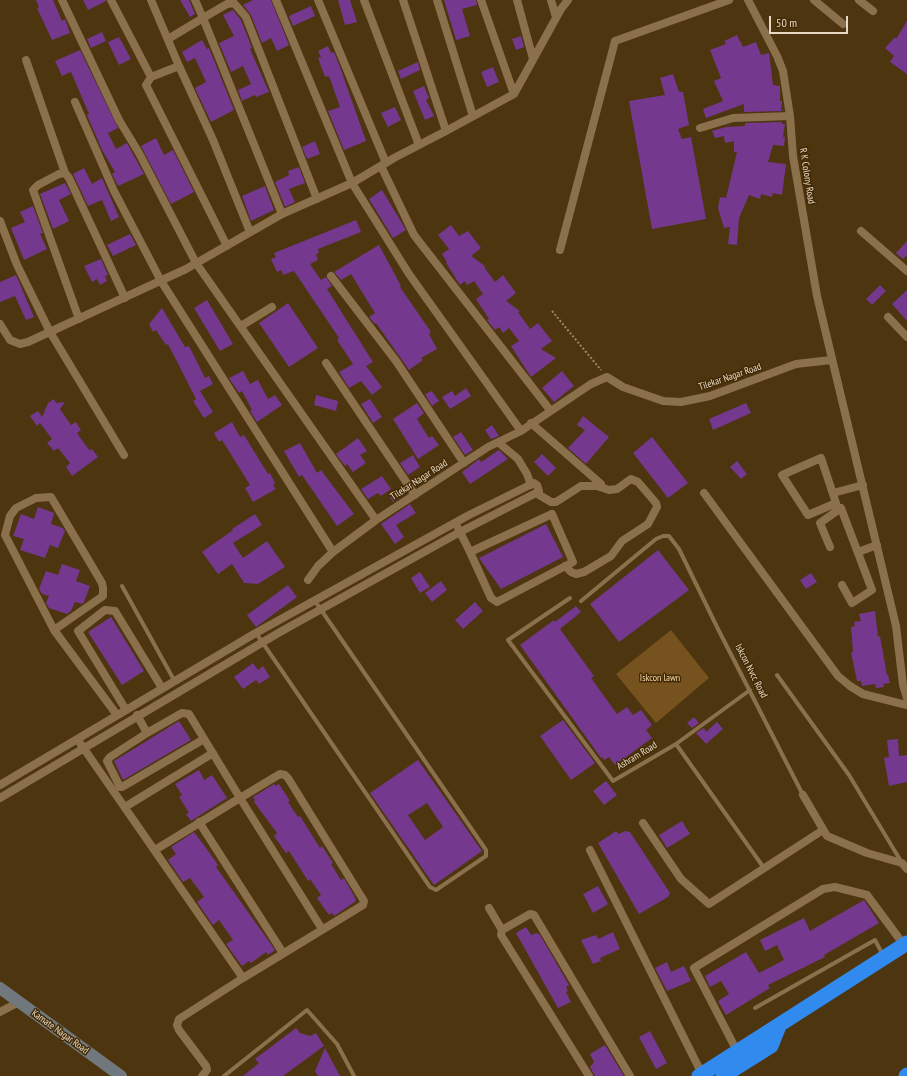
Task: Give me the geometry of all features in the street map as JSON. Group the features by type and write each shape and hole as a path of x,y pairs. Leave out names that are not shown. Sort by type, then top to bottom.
{"highway":[{"path":"723,1076 740,1065 779,1026 905,944"},
{"path":"701,1075 740,1065"}],"street":[{"path":"62,0 119,120 139,153 196,263 376,520"},
{"path":"111,0 151,77"},
{"path":"151,0 178,66 213,140 250,232"},
{"path":"195,0 282,214"},
{"path":"276,0 352,183 409,274 521,431"},
{"path":"318,0 383,164 414,235 550,410"},
{"path":"364,0 419,145"},
{"path":"403,0 446,131"},
{"path":"437,0 473,116"},
{"path":"481,0 514,94"},
{"path":"517,0 533,59"},
{"path":"551,0 556,18"},
{"path":"0,324 10,340 20,344 50,332 161,281 227,246 282,214 352,183 383,164 514,94 556,18 568,0"},
{"path":"560,250 615,41 729,0"},
{"name":"R K Colony Road","path":"748,0 777,56 783,72 790,116 793,156 817,296 831,360"},
{"path":"814,0 843,24"},
{"path":"859,0 873,11"},
{"path":"168,39 234,1 246,17 316,199"},
{"path":"26,60 65,173 125,298"},
{"path":"178,66 151,77 146,85 227,246"},
{"path":"75,102 114,191 161,281 333,552"},
{"path":"700,128 733,118 790,116"},
{"path":"65,173 59,174 38,185 33,190 79,319"},
{"path":"0,221 17,265 50,332 124,455"},
{"path":"861,231 906,268"},
{"path":"332,276 396,361 464,463"},
{"path":"241,326 272,307"},
{"path":"888,317 907,337"},
{"path":"831,360 863,485 896,626 903,685 907,698"},
{"name":"Tilekar Nagar Road","path":"308,580 318,566 333,552 376,520 488,447 521,431 550,410 591,384 607,377 623,387 663,401 681,402 710,396 796,364 831,360"},
{"path":"326,363 415,495"},
{"path":"532,424 601,484"},
{"path":"499,443 518,459 527,474 531,485"},
{"path":"821,458 833,493 836,503 808,515 782,475 821,458"},
{"path":"536,493 551,502 556,502 581,486 597,486 609,490 617,489 631,479 638,482 656,503 657,507 648,524 622,541 611,556 590,569 576,574 571,572 565,566"},
{"path":"0,785 174,680 256,633 456,523 534,483 537,485 539,491 536,493 460,532 261,643 0,798"},
{"path":"833,493 863,485"},
{"path":"704,494 838,676 863,694 907,705"},
{"path":"54,630 103,596 103,588 102,583 51,497 36,498 16,508 10,516 5,535 54,630 117,715"},
{"path":"830,547 820,523 842,508 872,590 852,603 842,585"},
{"path":"456,523 491,598 496,602 573,562 552,514 470,552"},
{"path":"858,552 877,545"},
{"path":"126,710 78,631 105,610 115,611 162,688"},
{"path":"204,739 122,788 120,787 107,761 147,734 186,712 189,714 322,929"},
{"path":"137,716 147,734"},
{"path":"77,738 243,978"},
{"path":"125,807 213,753"},
{"path":"155,850 280,774 285,775 342,862 364,901 363,905 178,1019 177,1025 179,1030 206,1066 206,1070 202,1076"},
{"name":"Iskcon Nvcc Road","path":"803,795 827,836 835,841 868,854 904,866"},
{"path":"199,822 283,953"},
{"path":"643,823 681,879 709,904 823,830"},
{"path":"590,850 701,1075"},
{"path":"740,1065 694,968 823,889 835,887 866,895 905,944"},
{"path":"489,908 502,930 502,935 588,1076"},
{"path":"502,930 530,914 534,915 630,1076"},
{"name":"Kamate Nagar Road","path":"0,988 121,1076"},
{"path":"0,1012 19,1002"}],"lane":[{"name":"Iskcon Nvcc Road","path":"582,600 656,539 663,536 669,536 679,548 803,795"},
{"path":"122,586 174,680"},
{"name":"Ashram Road","path":"570,598 508,640 613,781 676,744"},
{"path":"256,633 261,643 317,721 430,887 436,890 486,856 486,850 315,601"},
{"path":"777,675 849,775 904,866"},
{"path":"750,690 676,744 764,868"},
{"path":"755,1008 875,940 884,957"},
{"path":"224,1076 307,1010 337,1044 354,1076"}],"path":[{"path":"552,311 607,377"}],"green space":[{"name":"Iskcon lawn","path":"671,630 709,678 656,723 616,674"}],"building":[{"path":"36,0 53,0 62,21 65,19 70,33 52,40 37,8 39,7"},
{"path":"83,0 106,0 106,1 88,10"},
{"path":"180,0 189,0 195,14 190,17"},
{"path":"253,0 271,0 289,45 277,51 271,38 262,43 251,15 243,5"},
{"path":"338,0 350,0 357,22 345,25"},
{"path":"444,0 476,0 477,5 462,9 470,36 456,40"},
{"path":"311,6 315,16 293,26 289,16"},
{"path":"233,10 241,20 252,48 250,49 269,92 256,97 255,95 242,101 238,90 251,84 243,66 231,72 219,43 234,36 223,15"},
{"path":"907,21 907,74 890,62 894,56 885,48 895,37 896,39"},
{"path":"102,32 106,41 91,48 87,39"},
{"path":"737,35 743,47 756,42 761,55 769,53 773,85 780,86 780,101 782,101 781,110 784,111 744,112 744,104 706,118 703,109 723,101 714,81 721,78 710,50 726,44 724,41"},
{"path":"521,36 524,47 516,50 512,39"},
{"path":"119,37 131,59 119,65 108,42"},
{"path":"202,40 207,49 209,48 234,110 211,122 195,88 206,82 195,58 187,62 182,52"},
{"path":"328,46 331,53 334,52 340,67 366,141 344,150 328,111 340,107 329,76 325,77 318,58 321,57 318,51"},
{"path":"80,50 118,128 108,133 116,149 127,143 144,174 118,186 112,174 115,172 102,150 87,115 89,114 71,72 62,76 55,61"},
{"path":"418,62 420,70 401,79 398,71"},
{"path":"493,67 499,82 487,87 481,72"},
{"path":"673,74 679,92 683,92 689,125 678,129 682,139 691,137 706,219 652,229 629,101 665,95 660,78"},
{"path":"424,86 429,98 426,100 434,116 425,120 413,91"},
{"path":"395,107 401,120 388,127 381,113"},
{"path":"782,122 782,124 785,124 783,137 785,137 784,146 773,145 768,162 786,164 782,195 773,193 772,197 761,194 760,199 749,195 739,218 737,245 728,244 730,227 724,228 718,208 720,197 726,198 737,152 734,152 734,141 725,143 724,136 715,138 712,131 726,127 745,126 745,123"},
{"path":"156,138 164,155 173,150 194,192 171,204 141,146"},
{"path":"315,141 320,154 307,159 302,147"},
{"path":"299,167 305,183 289,189 295,202 285,207 275,182 289,175 288,171"},
{"path":"84,168 92,184 102,178 119,217 111,221 102,200 88,206 73,174"},
{"path":"65,183 71,194 59,200 69,221 53,229 40,194"},
{"path":"265,186 274,210 251,221 242,196"},
{"path":"382,190 406,230 393,238 369,199"},
{"path":"33,206 43,233 40,234 47,249 24,260 11,228 25,222 20,212"},
{"path":"356,220 361,232 318,249 319,253 316,254 318,260 310,264 321,280 326,277 332,286 327,289 373,362 366,366 382,387 372,395 361,381 349,388 339,372 353,364 337,340 339,338 294,271 283,275 281,270 277,272 271,259 276,257 274,253"},
{"path":"451,225 459,236 468,231 481,248 471,256 485,266 484,267 495,282 503,275 516,293 506,301 520,311 518,312 530,329 538,323 552,341 541,349 556,358 531,377 511,346 519,341 509,328 503,333 499,327 495,330 487,320 489,319 476,299 483,294 474,281 467,285 465,281 460,285 446,263 447,262 442,254 449,249 438,235"},
{"path":"130,234 136,245 113,256 107,245"},
{"path":"907,241 907,255 903,259 896,253"},
{"path":"379,245 401,286 400,287 431,332 429,334 437,349 421,358 423,360 409,370 376,323 375,324 369,317 375,313 351,274 341,280 334,272"},
{"path":"101,259 108,275 105,276 107,281 100,285 97,279 92,282 84,266"},
{"path":"16,275 34,317 26,320 15,296 0,302 0,282"},
{"path":"880,285 886,291 872,305 866,299"},
{"path":"907,290 907,321 892,304"},
{"path":"207,300 233,344 220,351 194,308"},
{"path":"288,303 318,348 289,367 259,323"},
{"path":"162,308 185,347 189,346 205,378 209,376 213,384 200,391 213,412 204,418 193,401 196,399 168,344 166,345 156,330 153,332 149,324"},
{"path":"243,371 250,384 258,380 268,399 275,395 282,405 257,422 250,411 252,410 242,391 239,393 229,378"},
{"path":"562,371 574,386 554,402 542,388"},
{"path":"466,388 471,396 450,409 442,397 452,391 455,396"},
{"path":"432,391 439,401 432,406 425,394"},
{"path":"316,395 338,401 336,411 314,405"},
{"path":"54,399 56,403 65,402 60,409 71,425 76,422 81,430 77,433 89,450 92,449 98,457 72,476 66,467 70,463 58,448 54,451 47,443 52,439 40,423 37,426 30,416 38,411 42,417 48,403"},
{"path":"370,399 382,417 373,423 361,404"},
{"path":"417,403 424,413 417,419 429,438 432,436 439,445 418,459 393,419"},
{"path":"746,403 751,413 713,430 709,419"},
{"path":"583,416 609,437 586,464 568,448 585,430 577,425"},
{"path":"232,422 240,437 244,435 268,474 270,473 275,483 273,485 276,489 253,502 245,488 250,485 222,440 219,442 214,433"},
{"path":"492,425 499,436 491,439 485,430"},
{"path":"461,432 473,450 465,455 453,437"},
{"path":"652,437 688,483 668,498 633,453"},
{"path":"358,438 367,451 360,455 366,463 353,472 347,464 345,466 336,454"},
{"path":"300,443 317,473 321,470 354,514 337,526 302,475 299,477 284,451"},
{"path":"499,450 508,459 470,484 462,472 479,459 481,462"},
{"path":"542,454 556,468 548,476 534,462"},
{"path":"413,455 420,467 408,475 400,463"},
{"path":"737,461 747,474 741,479 730,467"},
{"path":"382,476 391,489 381,496 378,493 368,499 361,489"},
{"path":"402,489 405,494 393,502 390,497"},
{"path":"410,504 416,513 396,525 404,537 395,544 381,524"},
{"path":"38,507 54,513 51,524 63,528 65,531 58,548 50,545 45,558 20,550 24,539 13,536 21,514 34,519"},
{"path":"255,514 262,525 233,543 243,558 267,541 285,567 258,584 244,583 232,564 218,574 202,552 233,530 232,529"},
{"path":"546,524 563,557 501,589 479,558"},
{"path":"658,550 689,590 619,642 590,604"},
{"path":"62,564 80,570 76,581 90,586 84,602 82,604 75,602 71,611 67,614 49,608 46,603 49,596 42,594 39,589 46,571 58,575"},
{"path":"420,572 430,587 420,593 411,578"},
{"path":"811,573 817,582 806,589 800,580"},
{"path":"441,581 447,590 432,602 425,593"},
{"path":"288,585 297,597 256,627 247,615"},
{"path":"475,602 483,611 463,629 455,620"},
{"path":"576,606 581,612 560,629 594,676 591,678 617,714 627,707 633,715 641,710 652,725 646,730 652,738 615,765 609,757 604,760 602,757 601,758 520,645"},
{"path":"875,611 878,637 880,636 887,675 890,683 883,684 884,687 876,688 875,684 862,686 861,681 857,681 851,652 853,652 851,627 855,626 854,622 861,621 859,614"},
{"path":"111,617 144,671 122,685 88,632"},
{"path":"253,663 258,670 263,666 270,677 259,684 256,680 243,689 234,677"},
{"path":"694,717 699,723 692,728 687,723"},
{"path":"563,720 595,763 571,780 540,736"},
{"path":"179,721 191,740 123,780 114,761"},
{"path":"717,722 723,729 706,744 696,733 704,728 706,732"},
{"path":"898,739 899,756 907,755 907,782 889,786 884,758 889,757 887,740"},
{"path":"418,760 482,851 434,885 370,793","holes":["427,803 443,827 425,840 408,815"]},
{"path":"199,770 204,780 212,775 227,798 191,821 186,814 189,813 179,797 182,795 175,784"},
{"path":"606,781 617,795 604,805 593,791"},
{"path":"274,784 276,786 279,784 298,817 300,816 320,848 322,846 333,863 331,864 341,880 344,878 354,896 356,901 334,916 332,913 329,915 317,898 321,895 310,879 308,881 289,851 286,853 274,836 277,833 254,802 255,800 253,797"},
{"path":"682,821 690,834 667,848 659,835"},
{"path":"616,831 619,834 625,831 630,832 670,893 668,897 639,914 598,843"},
{"path":"194,832 218,865 216,867 275,950 268,955 266,952 251,963 249,961 242,966 226,944 233,940 219,920 213,925 197,902 204,897 190,878 183,882 168,860 176,854 171,847"},
{"path":"598,886 608,904 593,913 583,894"},
{"path":"864,900 879,923 824,955 825,957 768,985 770,988 726,1015 718,1001 729,994 721,981 710,987 705,976 746,952 759,973 784,960 777,945 765,951 760,940 804,918 810,931"},
{"path":"526,927 531,935 537,933 540,935 569,985 566,987 568,991 566,992 571,1002 558,1008 516,933"},
{"path":"613,932 620,949 600,958 601,961 593,964 581,940 596,935 598,939"},
{"path":"667,962 671,972 684,966 691,981 667,991 655,968"},
{"path":"296,1028 300,1033 310,1036 316,1033 324,1046 283,1076 243,1076 259,1063 255,1059"},
{"path":"650,1031 667,1063 656,1069 639,1037"},
{"path":"605,1045 624,1076 595,1076 590,1067 594,1062 590,1054"},
{"path":"325,1048 340,1076 318,1076 315,1071"}]}
